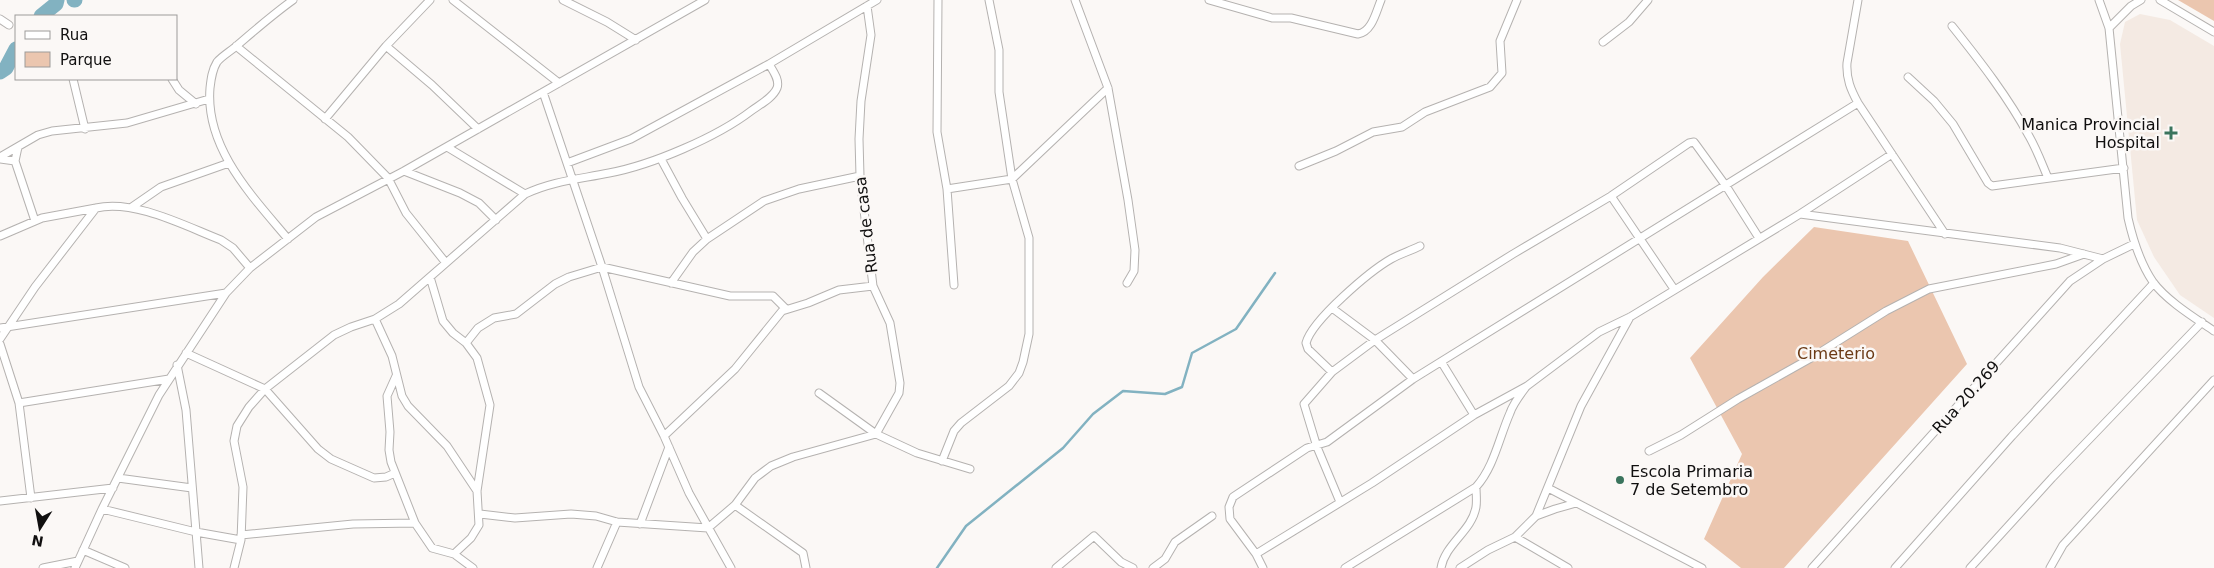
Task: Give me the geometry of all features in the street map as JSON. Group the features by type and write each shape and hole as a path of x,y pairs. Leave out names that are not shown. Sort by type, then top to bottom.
{"street":[{"path":"288,238 254,198 229,163 216,135 209,99 212,74 217,61 261,23 293,0"},
{"path":"325,118 386,46 430,0"},
{"path":"453,0 559,83"},
{"path":"563,0 607,22 636,40"},
{"path":"43,568 77,565 102,510 169,379 226,293 250,268 316,217 447,147 704,0"},
{"path":"567,163 631,139 769,64 878,0"},
{"path":"938,0 937,132 947,189 954,285"},
{"path":"942,461 954,431 960,423 1009,386 1019,373 1027,348 1029,238 1012,179 999,92 999,50 989,0"},
{"path":"1075,0 1108,88 1121,153 1135,250 1134,271 1127,284"},
{"path":"1209,0 1272,18 1291,18 1358,34 1364,33 1368,29 1381,0"},
{"path":"1299,166 1336,151 1373,132 1402,127 1425,112 1490,87 1502,73 1500,40 1517,0"},
{"path":"1603,42 1629,22 1648,0"},
{"path":"1858,0 1846,73 1849,87 1945,234"},
{"path":"2099,0 2109,28 2128,218 2134,244 2154,283 2178,305 2214,331"},
{"path":"2109,28 2131,6 2141,0"},
{"path":"2160,0 2214,32"},
{"name":"Rua de casa","path":"867,6 871,35 861,100 860,176 873,286 890,324 900,383 899,393 876,434"},
{"path":"0,19 9,25"},
{"path":"1952,26 1979,58 2005,96 2029,136 2048,178"},
{"path":"236,46 348,137 388,178 406,213 446,263"},
{"path":"386,46 432,85 478,129"},
{"path":"234,568 241,537 243,487 234,441 237,426 249,407 265,389 334,335 375,319 399,304 525,194 548,184 611,173 661,159 745,116 773,94 777,88 778,81 769,64"},
{"path":"1908,77 1934,100 1952,124 1988,183 1992,186 2124,168"},
{"path":"73,80 85,129"},
{"path":"173,80 178,90 196,104"},
{"path":"947,189 1012,179 1108,88"},
{"path":"543,92 602,267 639,387 708,528 731,568"},
{"path":"0,158 45,133 127,123 209,99"},
{"path":"1263,568 1256,554 1230,518 1229,506 1233,497 1307,448 1317,447 1327,442 1413,380 1858,103"},
{"path":"1340,502 1317,447 1304,404 1332,372 1375,340 1512,254 1611,196 1689,143 1694,142 1697,146 1726,186 1759,238"},
{"path":"18,147 16,161 35,221"},
{"path":"447,147 525,194"},
{"path":"1256,554 1474,415 1527,386 1599,332 1630,317 1800,214 1892,154"},
{"path":"0,158 16,161"},
{"path":"661,159 707,239"},
{"path":"132,207 161,188 229,163"},
{"path":"404,171 479,203 496,220"},
{"path":"671,283 693,252 707,239 764,202 777,196 860,176"},
{"path":"1611,196 1674,289"},
{"path":"0,236 35,221 56,215 111,205 132,207 227,243 250,268"},
{"path":"0,339 4,328 96,208"},
{"path":"1800,214 2060,248 2103,259"},
{"name":"Rua 20.269","path":"1812,568 2070,281 2103,259 2134,244"},
{"path":"1332,372 1308,349 1306,343 1316,324 1374,271 1391,259 1420,246"},
{"path":"1649,451 1812,358 1886,310 1929,289 2056,264 2084,254"},
{"path":"466,343 478,328 494,318 516,314 554,284 569,277 602,267 730,296 773,296 786,309"},
{"path":"430,277 443,321 453,334 466,343 477,358 490,405 477,491 480,514 479,524 471,538 454,554"},
{"path":"1895,568 2012,436 2154,283"},
{"path":"664,436 735,369 786,309 808,303 839,290 873,286"},
{"path":"4,328 226,293"},
{"path":"1332,308 1375,340 1413,380"},
{"path":"1460,568 1488,550 1515,537 1536,516 1581,406 1630,317"},
{"path":"375,319 392,356 402,396 408,406 447,446 477,491"},
{"path":"1970,568 2052,478 2202,322"},
{"path":"0,344 19,404 31,498"},
{"path":"186,353 265,389 318,449 331,459 374,478 386,477 395,473"},
{"path":"1442,363 1474,415"},
{"path":"177,366 186,410 199,568"},
{"path":"396,376 387,396 390,432 389,450 395,473 415,523 432,548 454,554 473,568"},
{"path":"19,404 169,379"},
{"path":"2050,568 2063,545 2214,380"},
{"path":"1344,568 1476,487 1490,465 1510,411 1527,386"},
{"path":"819,393 876,434 918,453 970,469"},
{"path":"480,514 515,518 571,514 596,516 617,522 708,528 735,505 755,478 771,466 794,457 876,434"},
{"path":"640,524 670,447"},
{"path":"118,478 192,488"},
{"path":"1441,568 1447,552 1471,519 1476,508 1476,487"},
{"path":"0,501 113,488"},
{"path":"1548,488 1702,568"},
{"path":"1536,516 1555,508 1576,503"},
{"path":"735,505 803,553 806,568"},
{"path":"102,510 196,532 241,537 353,524 415,523"},
{"path":"1152,568 1165,558 1175,542 1212,516"},
{"path":"597,568 617,522"},
{"path":"1056,568 1094,536 1121,562 1133,568"},
{"path":"1515,537 1568,568"},
{"path":"83,550 125,568"}],"shaded area":[{"name":"Manica Provincial Hospital","path":"2140,14 2170,20 2214,46 2214,318 2180,295 2154,257 2137,220 2120,44 2125,22"}],"green space":[{"path":"2178,0 2214,0 2214,21"},
{"name":"Cimeterio","path":"1814,227 1908,241 1967,364 1784,568 1741,568 1704,539 1742,454 1690,358 1763,277"}],"waterway":[{"path":"42,15 56,4 57,0"},
{"path":"0,72 6,68 15,51"},
{"path":"937,568 966,526 1063,448 1093,414 1123,391 1165,394 1182,387 1192,353 1236,329 1275,273"}],"place":[{"name":"Manica Provincial Hospital","path":"2171,133"},
{"name":"Escola Primaria 7 de Setembro","path":"1620,480"}]}
